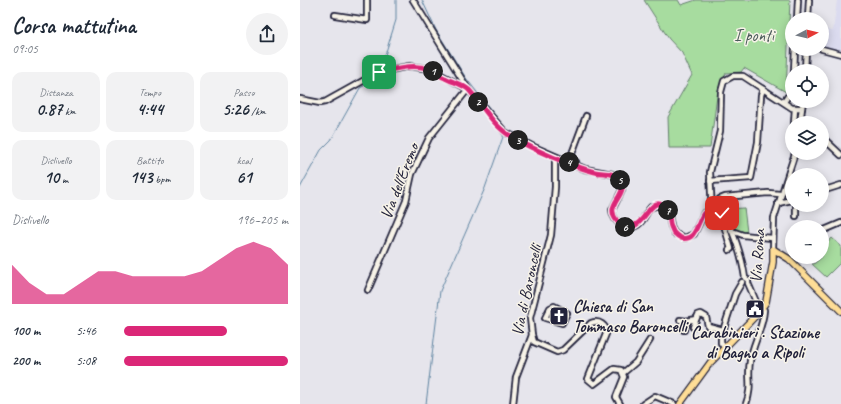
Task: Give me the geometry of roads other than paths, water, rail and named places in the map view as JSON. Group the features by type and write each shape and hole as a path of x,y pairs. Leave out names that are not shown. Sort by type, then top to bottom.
{"main road":[{"name":"Via Roma","path":"680,404 705,370 762,308 768,295 773,249"},
{"path":"773,249 790,259 841,311"}],"street":[{"path":"335,15 367,20 367,0"},
{"path":"413,0 468,89 505,132 553,156 585,169 612,174 619,179 622,190 613,205 612,213 617,221 623,226 630,228 637,226 649,208 654,205 660,205 668,211 671,226 675,234 680,238 687,238 694,234 703,215 712,213 723,218 732,231 744,280 735,294 723,330 721,339 724,348"},
{"path":"797,12 798,0"},
{"path":"808,12 809,0"},
{"path":"829,51 841,54"},
{"path":"300,99 320,103 325,102 379,72 410,66 430,69 468,89"},
{"path":"712,213 710,181 711,168 720,131 722,84 729,77 738,75 745,77 784,102"},
{"name":"Via dell'Eremo","path":"368,290 406,201 412,174 429,138 468,89"},
{"path":"710,181 751,178 758,142 761,95 763,89"},
{"path":"794,116 795,108"},
{"path":"801,116 802,108"},
{"path":"585,169 582,165 570,159 586,116"},
{"path":"829,144 841,155"},
{"name":"Via di Baroncelli","path":"513,404 516,378 532,335 530,331 530,318 551,235 555,187 553,156"},
{"name":"Via Roma","path":"773,249 773,224 780,194 792,160"},
{"path":"829,188 841,185"},
{"path":"720,199 780,194"},
{"path":"712,213 720,199"},
{"path":"720,199 731,249 729,250"},
{"path":"778,203 785,202"},
{"path":"829,229 840,225"},
{"path":"732,231 743,235 772,238"},
{"path":"744,280 748,280 757,304 764,310 763,319 750,359 750,391 746,404"},
{"name":"Via di Baroncelli","path":"554,306 567,313 562,323 545,318 550,308 554,306"},
{"path":"693,327 696,319 701,314 706,317 708,326 723,330"},
{"path":"680,320 686,321 696,319"},
{"path":"684,330 686,321"},
{"path":"532,335 534,342 557,352 563,350 591,323 599,322 605,327 606,334 588,379 594,384 614,369 618,369 623,373"},
{"path":"620,404 616,397 623,379 623,373 636,362 650,340"},
{"path":"643,404 655,396 674,404"}],"waterway":[{"path":"380,71 396,20 396,0"},
{"path":"422,0 436,30 466,78 504,127"},
{"path":"300,188 321,150 331,140 360,88 377,79 378,76"},
{"path":"426,404 440,291 485,188 504,134"}],"place":[{"name":"Carabinieri . Stazione di Bagno a Ripoli","path":"755,309"},
{"name":"Chiesa di San Tommaso Baroncelli","path":"559,316"}],"park label":[{"name":"I ponti","path":"754,35"}]}
